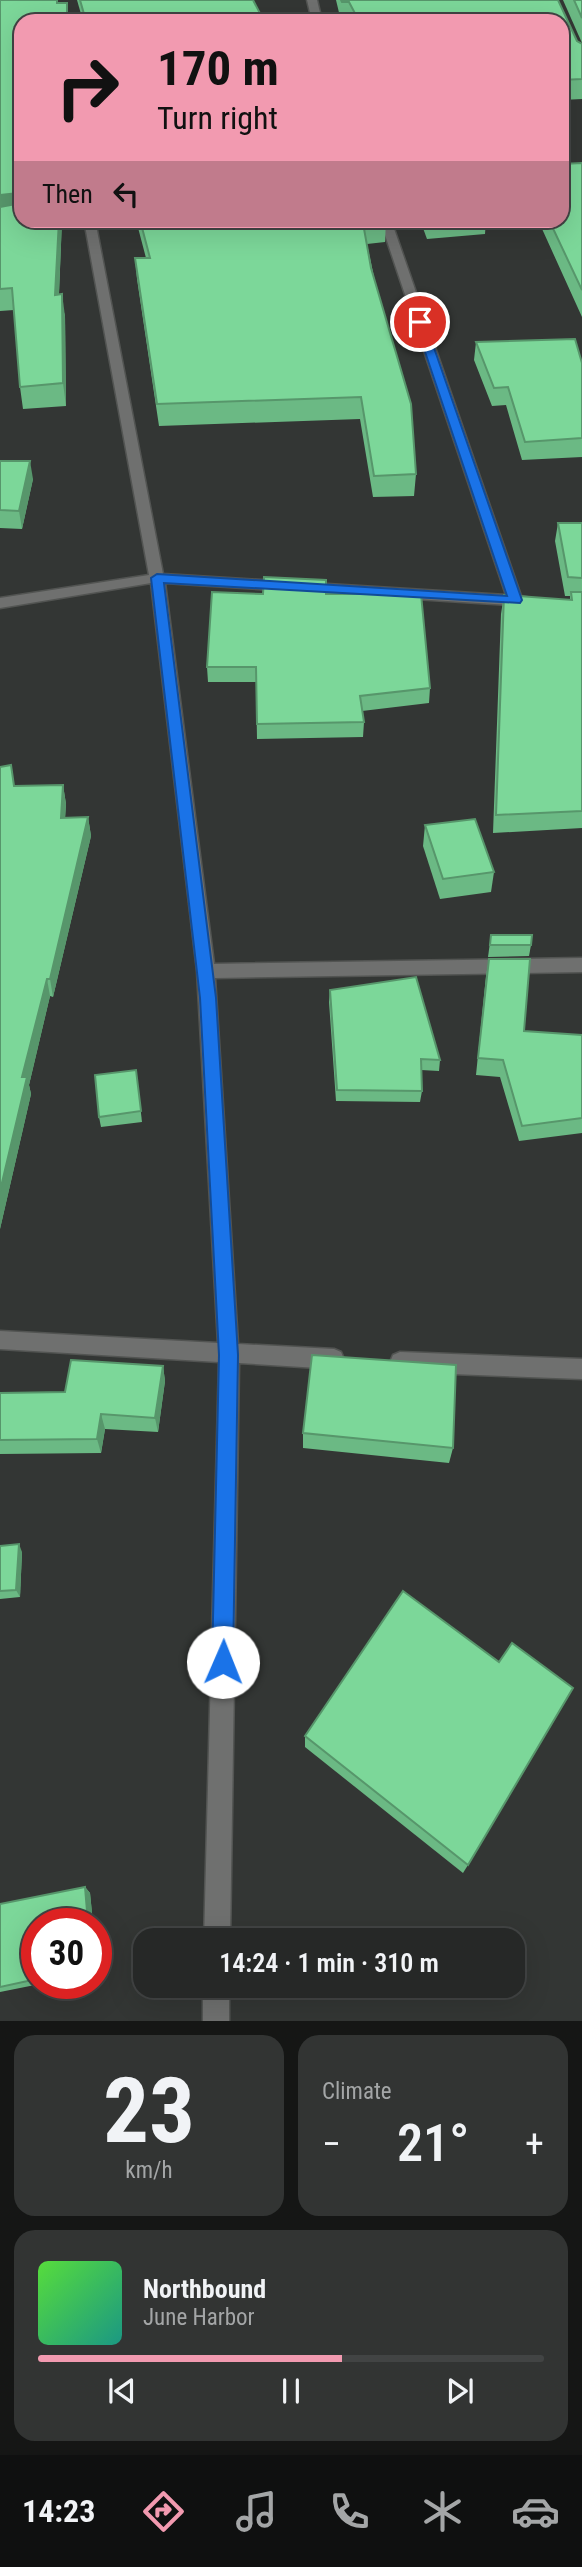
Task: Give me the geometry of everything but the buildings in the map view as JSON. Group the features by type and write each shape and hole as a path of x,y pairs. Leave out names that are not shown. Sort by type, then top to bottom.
{"street":[{"path":"91,228 157,578 206,971 229,1355 217,1928"},
{"path":"388,228 515,600"},
{"path":"0,603 157,578 542,602"},
{"path":"206,971 582,965"},
{"path":"0,1340 351,1360"},
{"path":"378,1361 582,1369"},
{"path":"216,1998 216,2021"}],"route":[{"path":"223,1662 229,1355 208,998 157,578 515,600 420,322"}]}
